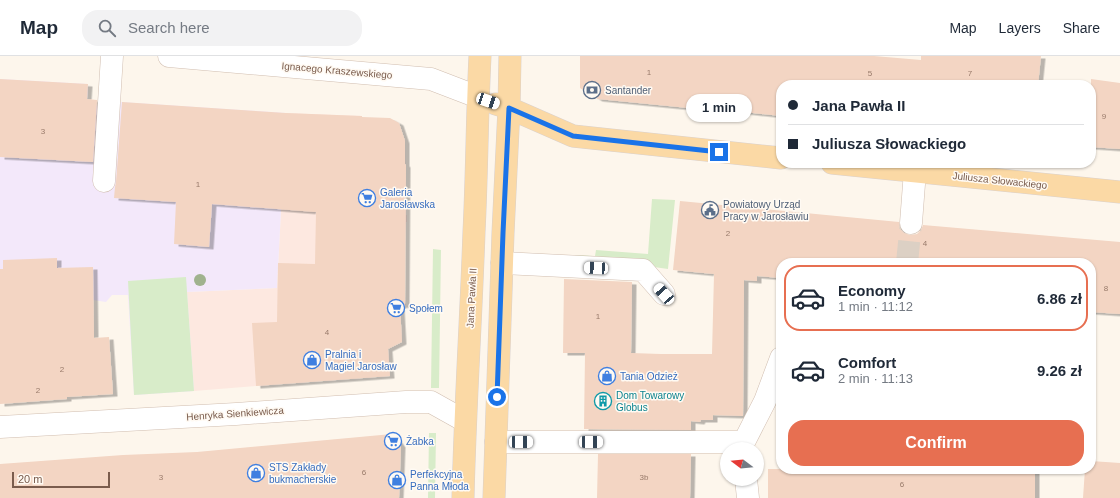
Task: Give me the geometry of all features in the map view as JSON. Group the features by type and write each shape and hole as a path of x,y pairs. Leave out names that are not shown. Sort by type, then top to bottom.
{"main road":[{"name":"Jana Pawła II","path":"463,498 480,56"},
{"path":"494,498 510,56"},
{"path":"478,97 509,108 573,136 776,157"},
{"name":"Juliusza Słowackiego","path":"884,168 1120,192"}],"street":[{"path":"104,181 112,56"},
{"name":"Ignacego Kraszewskiego","path":"169,56 431,79 478,97"},
{"path":"911,223 915,171"},
{"path":"502,263 643,270 664,294"},
{"path":"746,442 765,401 776,371"},
{"name":"Henryka Sienkiewicza","path":"0,427 406,402 432,402 465,422"},
{"path":"496,442 720,446"},
{"path":"747,486 748,498"}],"shaded area":[{"path":"0,79 88,84 87,105 120,106 121,102 286,113 277,288 187,292 194,391 134,395 128,295 112,295 106,302 93,300 0,301"},
{"path":"286,113 362,116 405,140 407,222 400,302 406,303 406,305 400,306 402,341 388,349 390,376 194,391 187,292 277,288"}],"green space":[{"path":"652,199 675,200 668,269 633,264 575,261 575,255 595,256 596,250 648,254"},
{"path":"433,249 441,250 439,388 431,388"},
{"path":"186,277 194,391 134,395 128,281"},
{"path":"429,433 436,433 435,498 428,498"}],"building":[{"path":"580,56 874,56 921,60 921,56 1041,56 1039,80 776,80 776,115 598,99 580,88"},
{"path":"0,79 88,84 87,99 97,100 93,162 0,157"},
{"path":"1091,79 1120,83 1120,149 1096,147 1096,80"},
{"path":"122,102 286,113 390,118 399,123 405,141 406,165 405,305 400,306 402,342 388,349 390,376 256,386 252,323 277,322 278,263 315,264 316,212 212,204 209,247 174,244 176,202 114,198"},
{"path":"680,201 899,222 900,229 904,233 910,235 917,234 923,225 1120,242 1120,314 1096,312 1096,258 776,258 776,278 757,276 757,281 744,280 743,416 713,415 713,420 701,420 700,422 691,421 691,430 584,429 585,353 563,353 564,279 632,282 631,353 712,354 714,274 673,270"},
{"path":"57,258 57,268 93,267 94,338 109,337 113,394 0,404 0,269 3,269 3,260"},
{"path":"392,434 401,445 399,498 0,498 0,464 123,455 197,452"},
{"path":"598,454 691,454 690,498 597,498"},
{"path":"1096,461 1120,463 1120,498 1083,498 1085,474 1096,474"},
{"path":"768,469 776,469 776,474 1035,474 1035,498 768,498"}],"tunnel":[{"path":"908,258 911,223"}],"place":[{"name":"Santander","path":"592,90"},
{"name":"Galeria Jarosławska","path":"367,198"},
{"name":"Powiatowy Urząd Pracy w Jarosławiu","path":"710,210"},
{"name":"Społem","path":"396,308"},
{"name":"Pralnia i Magiel Jarosław","path":"312,360"},
{"name":"Tania Odzież","path":"607,376"},
{"name":"Dom Towarowy Globus","path":"603,401"},
{"name":"Żabka","path":"393,441"},
{"name":"STS Zakłady bukmacherskie","path":"256,473"},
{"name":"Perfekcyjna Panna Młoda","path":"397,480"}],"route":[{"path":"497,397 509,108 573,136 719,152"}]}
